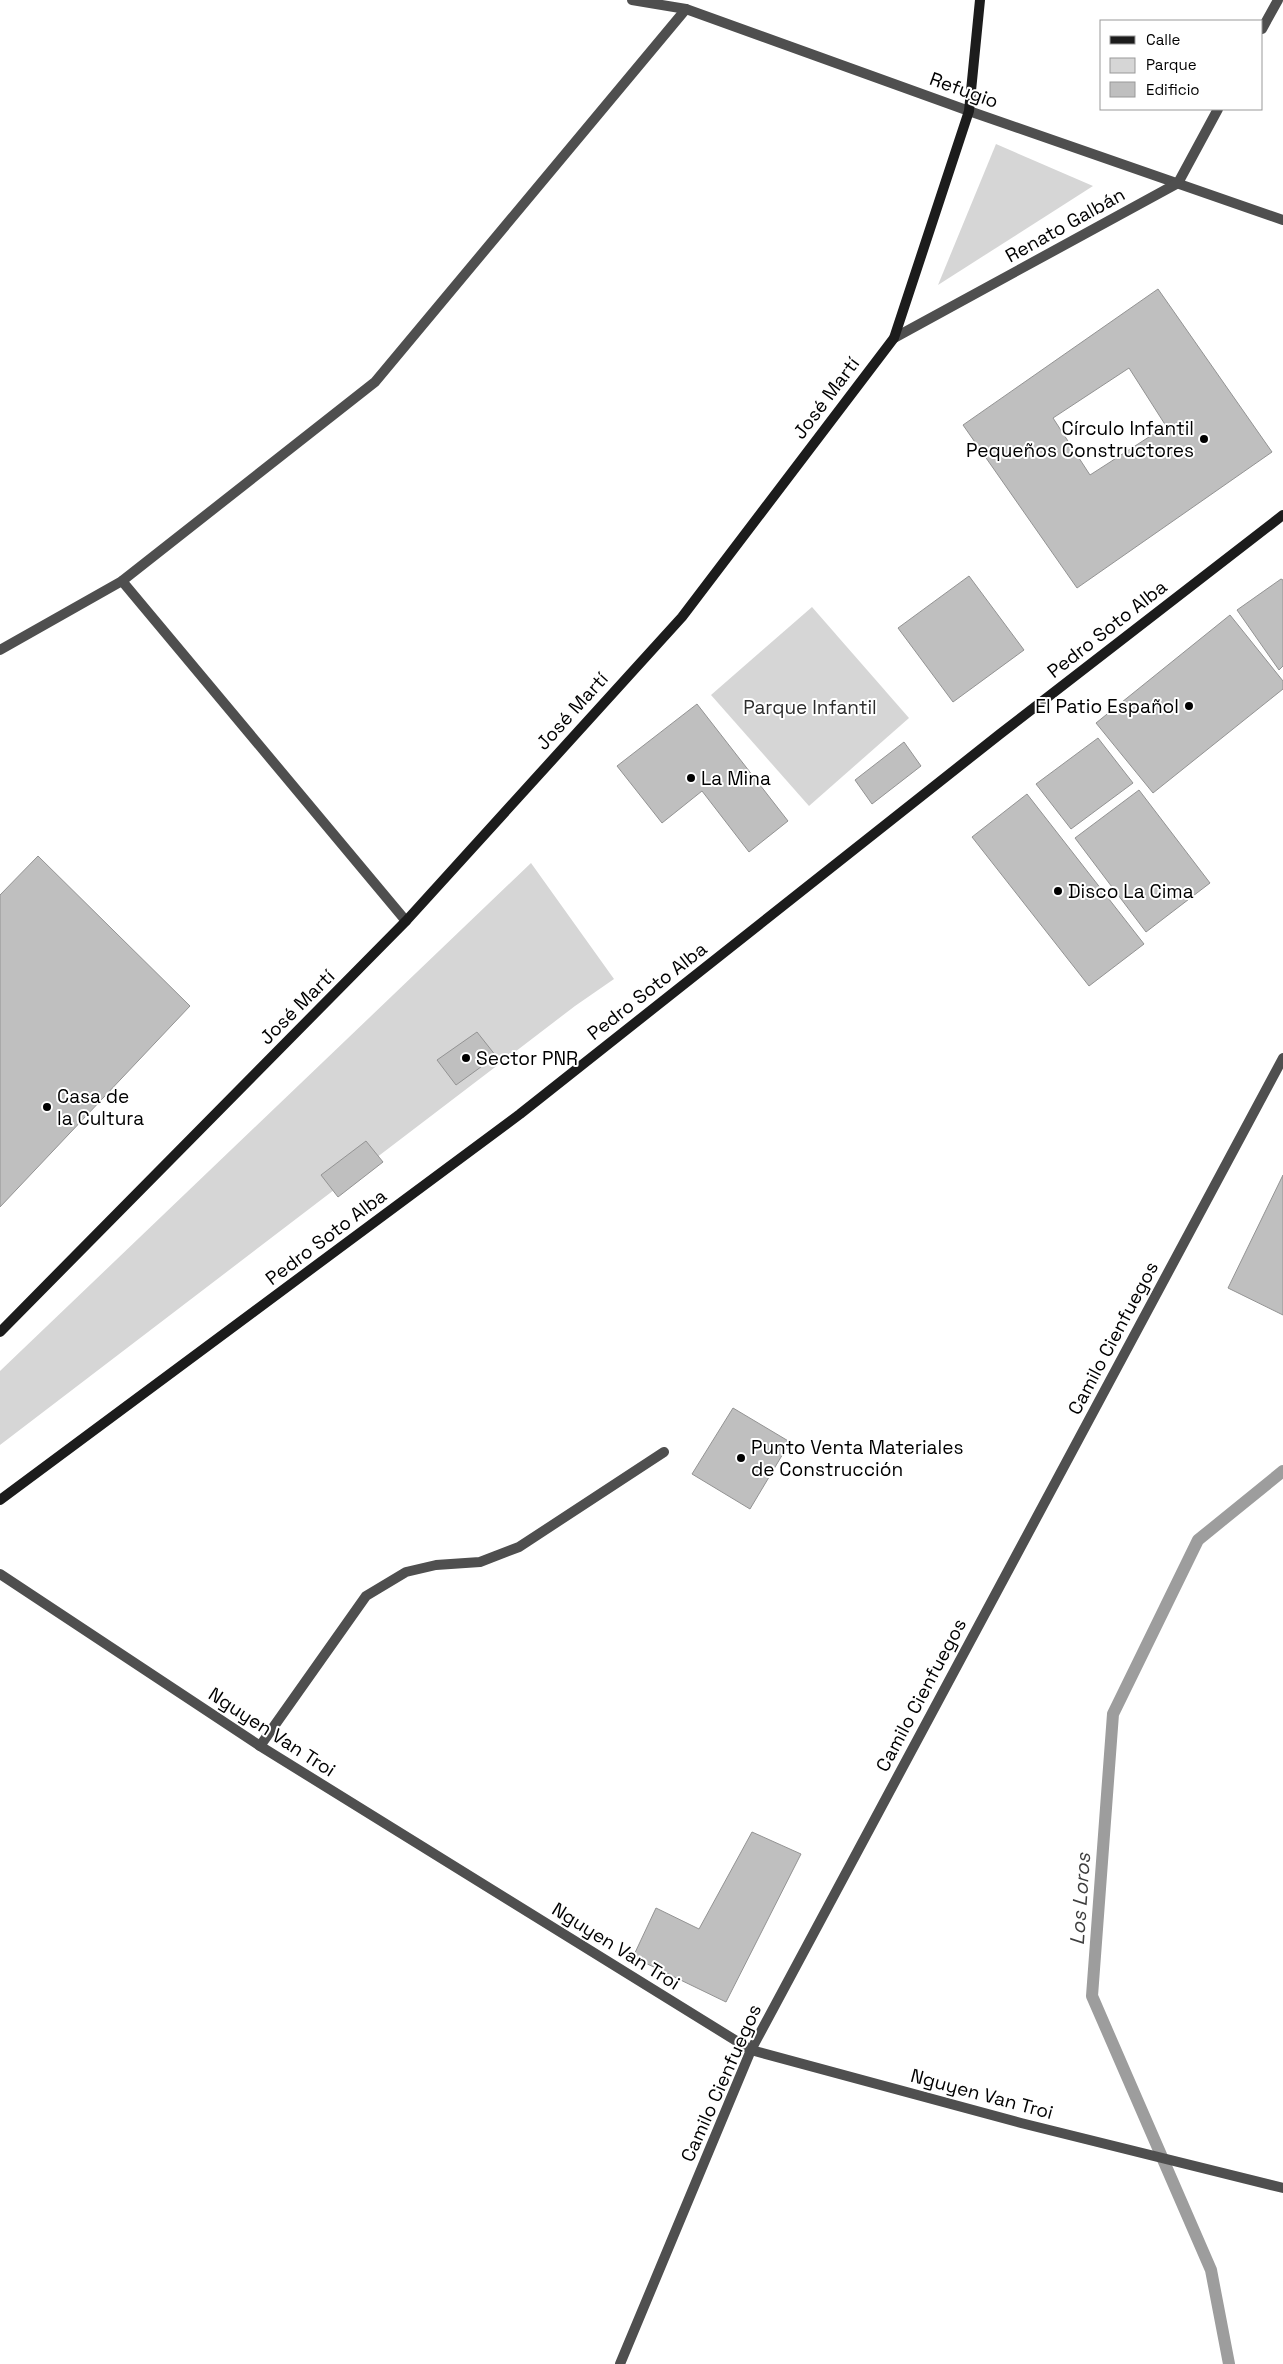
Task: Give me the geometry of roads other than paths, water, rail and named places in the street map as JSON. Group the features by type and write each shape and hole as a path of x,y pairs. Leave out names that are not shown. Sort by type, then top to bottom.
{"street":[{"name":"Refugio","path":"632,0 686,8 969,111 1283,220"},
{"name":"José Martí","path":"0,1332 406,921 682,616 894,338 969,111 980,0"},
{"path":"1263,27 1278,0"},
{"path":"0,650 122,581 376,382 686,8"},
{"path":"1178,183 1217,110"},
{"name":"Renato Galbán","path":"894,338 1178,183"},
{"name":"Pedro Soto Alba","path":"0,1500 520,1114 1000,734 1283,516"},
{"path":"122,581 406,921"},
{"name":"Camilo Cienfuegos","path":"620,2364 751,2050 1283,1058"},
{"path":"260,1746 366,1596 406,1572 436,1565 480,1562 519,1547 664,1452"},
{"name":"Nguyen Van Troi","path":"0,1574 260,1746 751,2050 1021,2123 1283,2188"}],"waterway":[{"name":"Los Loros","path":"1229,2364 1211,2270 1092,1996 1113,1714 1198,1540 1283,1471"}],"place":[{"name":"Círculo Infantil Pequeños Constructores","path":"1204,439"},
{"name":"El Patio Español","path":"1189,706"},
{"name":"La Mina","path":"691,778"},
{"name":"Disco La Cima","path":"1058,891"},
{"name":"Sector PNR","path":"466,1058"},
{"name":"Casa de la Cultura","path":"47,1107"},
{"name":"Punto Venta Materiales de Construcción","path":"741,1458"}],"park label":[{"name":"Parque Infantil","path":"810,707"}]}
